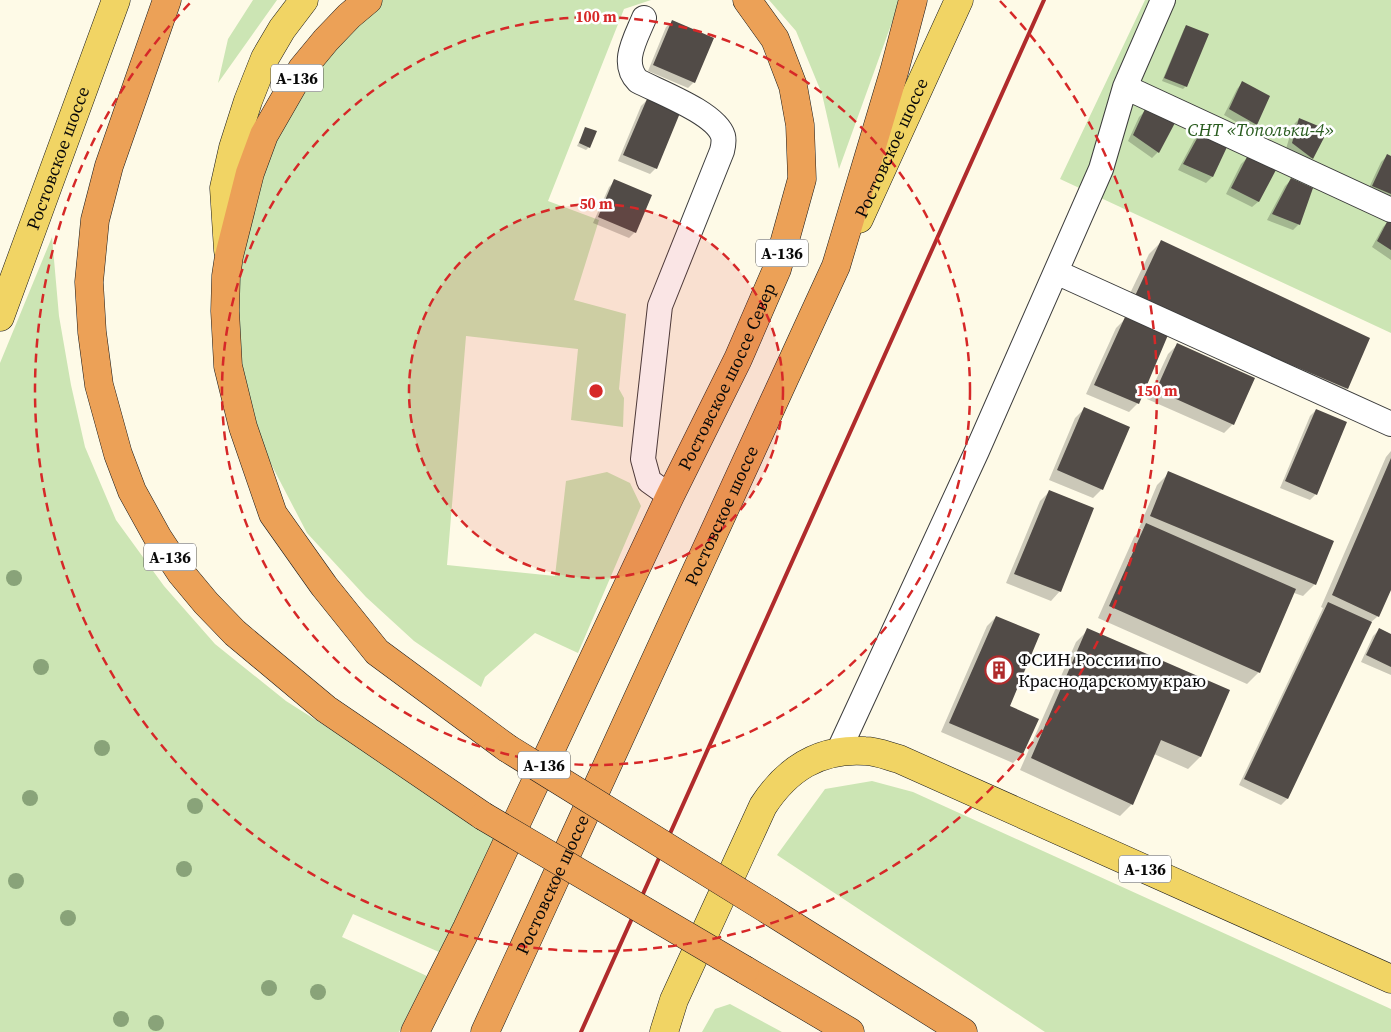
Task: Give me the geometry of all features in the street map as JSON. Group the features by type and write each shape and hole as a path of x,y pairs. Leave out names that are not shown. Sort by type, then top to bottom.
{"highway":[{"name":"А-136","path":"167,0 109,166 96,220 89,282 92,332 99,385 122,463 132,491 158,538 181,573 206,603 236,633 326,708 483,816 850,1032"},
{"name":"А-136","path":"368,0 349,16 326,40 302,69 264,135 250,174 229,256 226,276 225,311 228,366 243,427 273,514 324,586 377,652 507,748 963,1032"},
{"name":"Ростовское шоссе Север","path":"670,496 738,359 777,269 802,179 800,124 792,86 775,39 747,0"},
{"name":"А-136","path":"836,266 894,72 913,0"},
{"name":"Ростовское шоссе","path":"485,1032 836,266"},
{"name":"А-136","path":"414,1032 467,928 670,496"}],"main road":[{"name":"Ростовское шоссе","path":"0,317 116,0"},
{"name":"А-136","path":"229,256 224,188 233,148 248,101 265,58 282,29 304,0"},
{"name":"Ростовское шоссе","path":"836,266 959,0"},
{"name":"А-136","path":"664,1032 674,1000 763,806 775,788 792,771 812,760 838,752 866,751 899,758 1391,979"}],"street":[{"path":"838,752 977,450 1101,169 1125,87 1163,0"},
{"path":"644,18 629,55 629,67 632,76 638,82 701,112 716,124 724,136 722,151 660,306 643,459 649,480 670,496"},
{"path":"1125,87 1391,210"},
{"path":"1056,272 1391,424"}],"green space":[{"path":"253,0 277,0 218,83 228,39"},
{"path":"377,0 651,0 624,9 548,201 599,220 574,300 626,314 619,389 624,398 623,427 571,420 578,349 466,336 447,565 555,576 566,481 607,472 630,483 641,506 578,653 535,633 485,677 481,687 414,641 366,597 307,533 270,462 252,412 241,359 236,300 240,237 270,133 349,22"},
{"path":"769,0 900,0 839,169 822,94 796,31"},
{"name":"СНТ «Топольки-4»","path":"1145,0 1391,0 1391,333 1060,179"},
{"path":"52,237 59,316 71,385 85,447 116,520 164,586 215,644 286,701 498,836 439,952 353,914 342,937 427,976 399,1032 0,1032 0,363"},
{"path":"872,781 913,792 1391,1009 1391,1032 1045,1032 777,855 825,789"},
{"path":"730,1004 782,1032 702,1032 715,1009"}],"building":[{"path":"672,20 714,38 695,83 653,65"},
{"path":"1186,25 1209,34 1187,87 1164,78"},
{"path":"1242,81 1270,96 1257,125 1229,109"},
{"path":"647,99 680,113 657,169 623,155"},
{"path":"1145,109 1176,121 1159,153 1133,135"},
{"path":"1299,118 1328,130 1313,159 1292,143"},
{"path":"585,127 597,131 590,148 579,143"},
{"path":"1200,133 1227,147 1213,177 1183,164"},
{"path":"1387,154 1391,156 1391,194 1372,186"},
{"path":"1247,157 1277,168 1259,202 1231,188"},
{"path":"1291,178 1313,188 1300,225 1272,214"},
{"path":"614,179 652,195 636,233 598,217"},
{"path":"1388,220 1391,221 1391,250 1377,241"},
{"path":"1161,240 1370,338 1348,389 1134,298"},
{"path":"1125,317 1168,335 1139,404 1094,385"},
{"path":"1177,343 1255,378 1234,425 1156,390"},
{"path":"1084,407 1130,427 1103,490 1057,470"},
{"path":"1316,409 1347,422 1317,495 1285,481"},
{"path":"1391,458 1391,590 1379,617 1332,595"},
{"path":"1168,471 1334,541 1316,585 1150,516"},
{"path":"1049,490 1094,508 1061,592 1014,574"},
{"path":"1146,523 1296,589 1260,673 1109,606"},
{"path":"1328,602 1372,622 1288,799 1244,779"},
{"name":"ФСИН России по Краснодарскому краю","path":"996,616 1040,634 1010,706 1039,719 1023,754 949,723"},
{"path":"1087,628 1230,690 1201,757 1161,740 1133,805 1031,758"},
{"path":"1379,628 1391,634 1391,667 1366,655"}],"railway":[{"path":"581,1032 1044,0"}],"place":[{"name":"ФСИН России по Краснодарскому краю","path":"999,670"}]}
